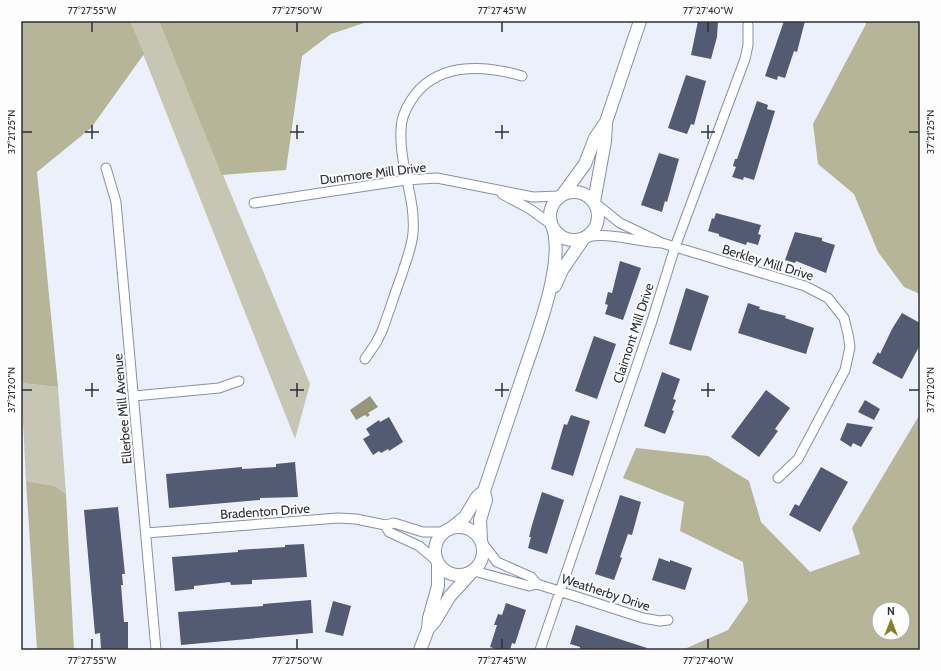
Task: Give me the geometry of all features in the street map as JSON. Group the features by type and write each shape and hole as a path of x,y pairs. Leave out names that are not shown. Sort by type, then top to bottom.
{"street":[{"path":"594,203 605,141 606,122 640,21"},
{"name":"Claimont Mill Drive","path":"540,650 562,590 675,247 745,59 748,45 748,26"},
{"path":"365,358 379,338 411,246 413,227 401,137 402,123 407,106 422,86 441,74 457,70 496,69 522,76"},
{"path":"546,305 556,252 556,237 552,226 550,212 556,200 562,195 585,164 595,138 606,122"},
{"name":"Ellerbee Mill Avenue","path":"106,168 116,202 156,650"},
{"name":"Dunmore Mill Drive","path":"254,203 288,196 406,180 444,179 477,185 495,191 530,209 552,226"},
{"name":"Dunmore Mill Drive","path":"495,191 539,197 562,195"},
{"path":"420,650 428,629 435,621 450,596 482,562 483,556 480,520 486,500 484,491 546,305 562,270 585,237 594,230 597,224 598,210 594,203 583,193 576,192 562,195"},
{"name":"Berkley Mill Drive","path":"594,203 620,223 662,243 817,291 836,307 844,318 850,347 846,370 798,459 778,478"},
{"path":"552,226 563,237 569,239 585,237"},
{"name":"Berkley Mill Drive","path":"585,237 606,234 643,243 662,243"},
{"path":"134,396 219,388 239,381"},
{"path":"428,629 428,618 438,586 438,563 435,548 436,542 447,530 465,516 477,496 484,491"},
{"name":"Bradenton Drive","path":"146,533 338,518 356,519 385,525 394,523 423,532 447,530"},
{"name":"Bradenton Drive","path":"385,525 389,532 419,546 438,563"},
{"path":"447,530 462,527 468,529 473,531 482,542"},
{"name":"Weatherby Drive","path":"482,542 497,562 531,577 537,584"},
{"path":"438,563 449,574 464,575 472,572"},
{"name":"Weatherby Drive","path":"472,572 529,586 537,584 562,590 643,618 660,621 668,620"}],"green space":[{"path":"21,21 130,21 144,54 91,128 37,172 58,387 21,383"},
{"path":"130,21 159,21 310,384 295,439"},
{"path":"159,21 370,21 331,34 302,56 286,170 222,175"},
{"path":"865,21 920,21 920,294 904,287 878,252 854,194 818,164 813,124 866,24"},
{"path":"21,383 58,387 66,494 55,486 26,481"},
{"path":"920,414 920,650 682,650 728,630 748,601 743,562 680,531 684,502 623,478 636,448 708,456 749,481 761,522 810,572 860,554 852,528"},
{"path":"26,481 55,486 66,494 74,650 37,650"}],"shaded area":[{"path":"370,396 378,407 368,413 370,415 367,417 365,415 356,420 350,410"}],"building":[{"path":"698,21 718,21 717,37 711,59 691,55"},
{"path":"784,21 805,21 797,52 794,51 785,78 778,76 777,80 765,76"},
{"path":"686,75 706,81 694,125 691,124 687,134 668,128"},
{"path":"757,101 768,105 767,109 775,111 754,180 744,177 743,180 732,177 736,167 733,166 735,159 737,159"},
{"path":"659,153 679,159 667,202 665,201 662,212 641,205"},
{"path":"716,213 761,225 758,234 761,235 758,245 747,242 746,245 708,231 712,218 714,219"},
{"path":"795,232 822,238 822,241 835,245 826,273 796,261 795,263 785,260"},
{"path":"620,261 641,268 623,320 605,314 608,305 605,304 608,292 612,293"},
{"path":"686,288 709,296 691,351 669,344"},
{"path":"748,303 760,307 759,309 786,316 785,318 814,328 806,354 738,333"},
{"path":"902,313 920,323 920,345 902,379 872,363 878,352 880,354 892,329"},
{"path":"594,336 616,344 597,399 575,391"},
{"path":"662,372 680,379 673,399 676,400 672,410 674,411 665,434 644,426"},
{"path":"766,390 790,408 775,429 778,431 759,457 731,437"},
{"path":"865,400 880,409 874,420 858,412"},
{"path":"571,415 590,421 573,476 551,469 564,424 567,425"},
{"path":"389,417 403,442 389,451 388,449 381,453 379,451 373,455 363,439 370,435 366,429 379,420 380,422"},
{"path":"847,423 873,427 861,447 853,443 851,447 840,440"},
{"path":"295,462 298,497 260,498 260,500 169,508 166,474 242,467 242,469 276,467 276,464"},
{"path":"821,467 848,482 820,532 789,515 795,504 799,506"},
{"path":"542,492 564,500 547,554 528,548 532,525"},
{"path":"620,495 641,502 632,535 628,534 620,557 622,558 614,580 595,574"},
{"path":"118,507 125,574 122,574 123,585 121,585 124,622 128,622 128,650 101,650 100,633 95,634 84,510"},
{"path":"304,544 307,577 252,580 252,584 231,585 230,582 194,586 194,589 175,591 172,557 238,552 238,550 285,547 285,545"},
{"path":"659,558 670,562 670,560 692,568 685,590 652,580"},
{"path":"311,600 313,633 181,645 178,612 263,606 263,604"},
{"path":"333,601 351,606 343,636 325,632"},
{"path":"506,603 526,610 515,644 512,643 510,650 499,650 490,647 497,625 494,625 498,614 502,615"},
{"path":"576,625 647,648 646,650 580,650 580,647 570,644"}]}
